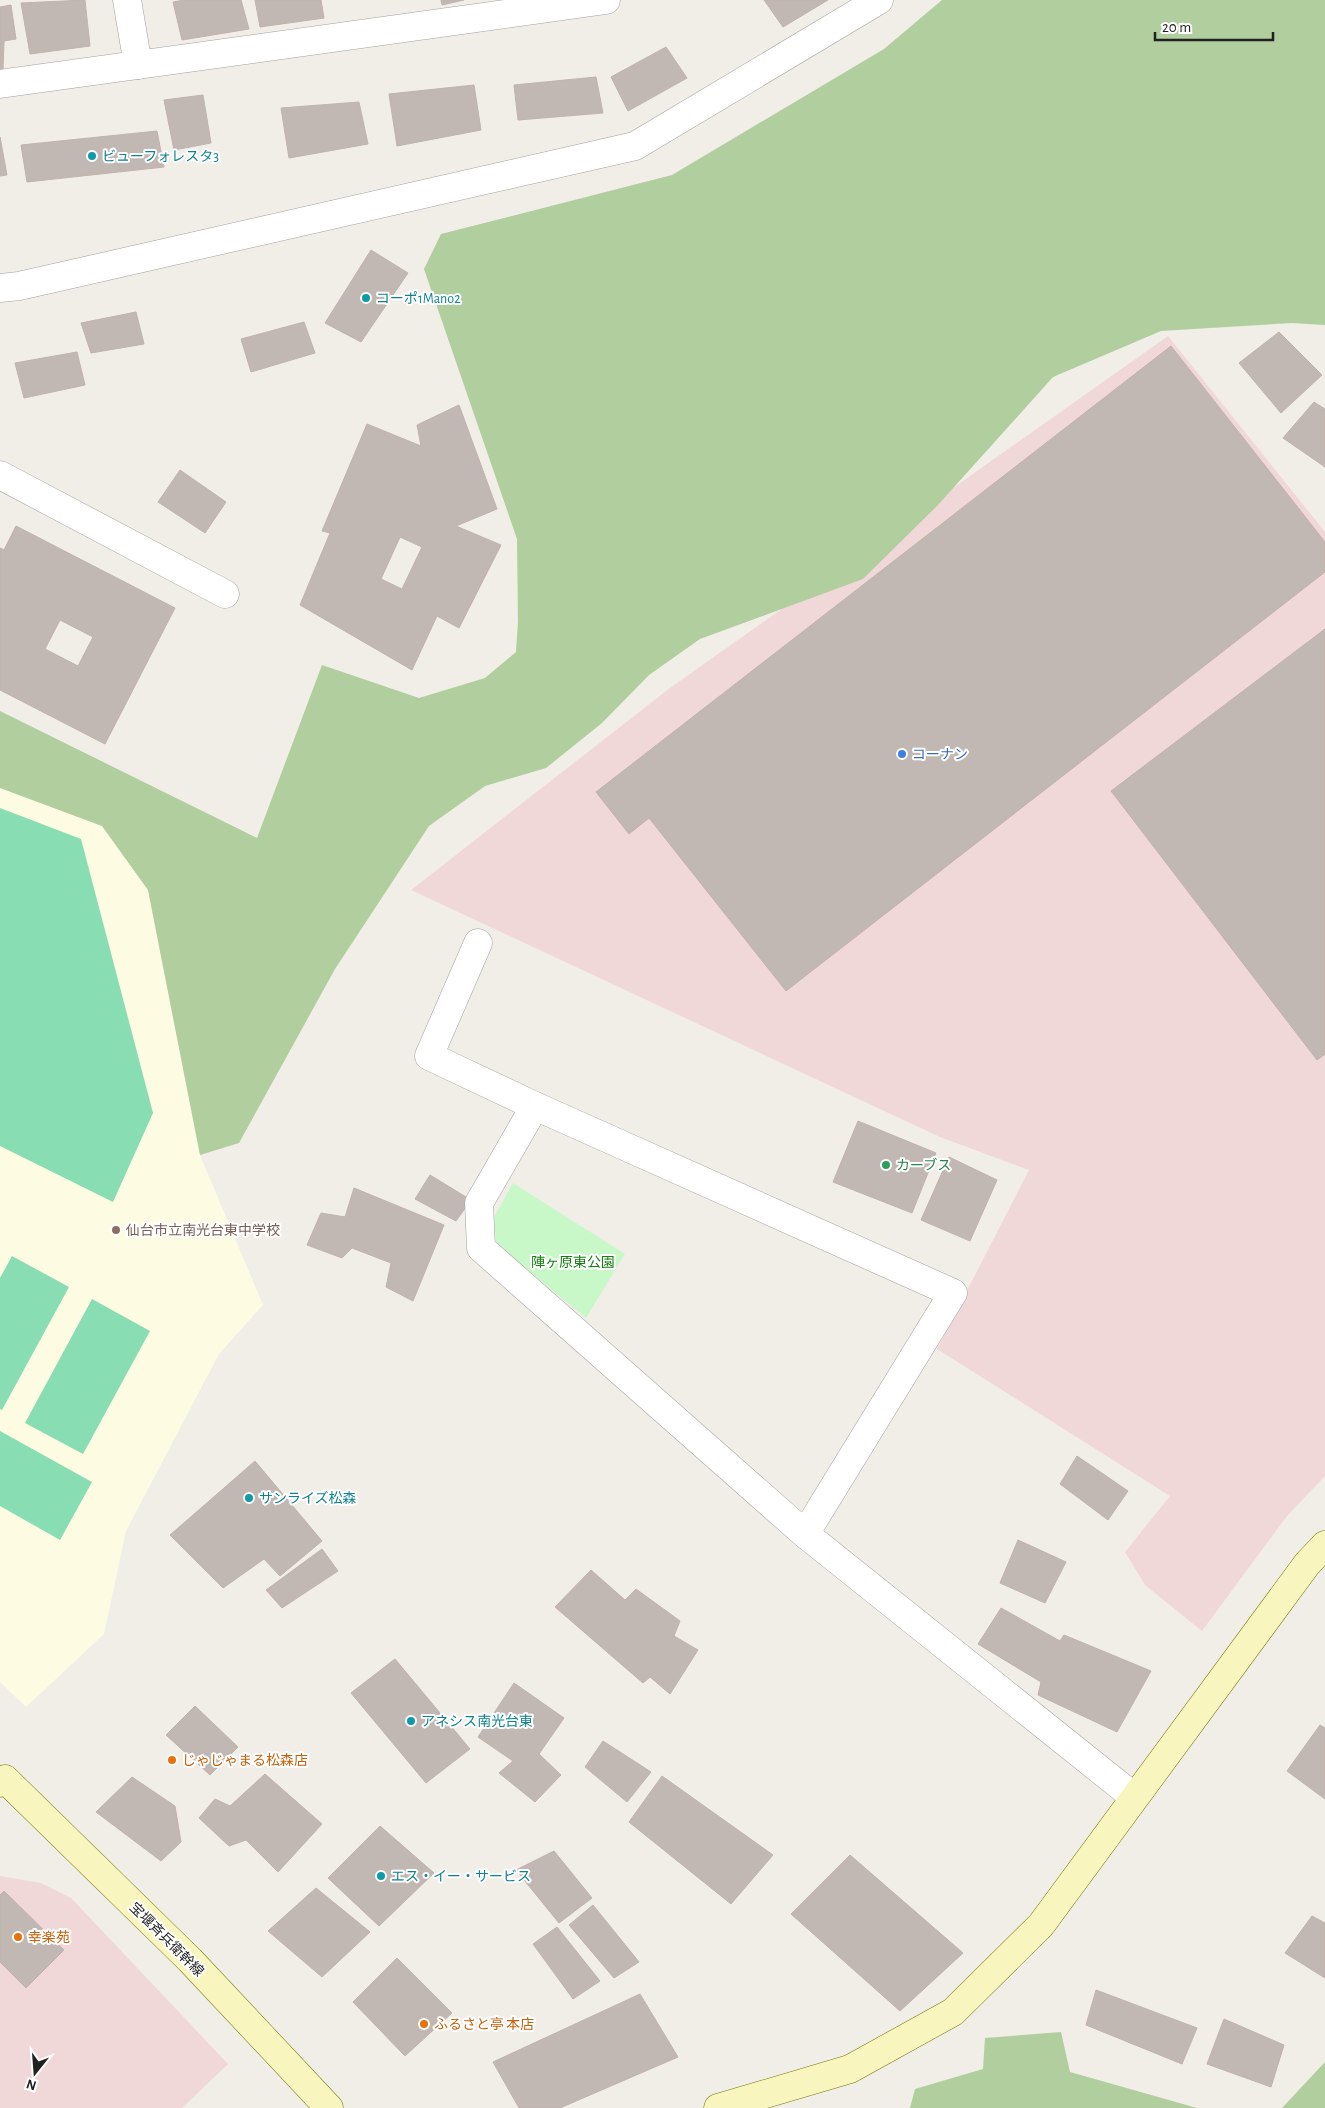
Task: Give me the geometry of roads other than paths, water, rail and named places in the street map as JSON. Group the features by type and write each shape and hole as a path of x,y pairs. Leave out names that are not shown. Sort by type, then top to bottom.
{"street":[{"path":"127,0 138,65"},
{"path":"0,84 606,0"},
{"path":"0,288 29,284 635,146 879,0"},
{"path":"0,475 225,594"},
{"path":"478,943 429,1056 535,1106 953,1292 805,1534"},
{"path":"535,1106 479,1204 481,1248 805,1534 1134,1797"},
{"path":"718,2108 850,2069 953,2012 1040,1925 1307,1564 1325,1545"},
{"name":"宝堰斉兵衛幹線","path":"2,1779 190,1960 329,2108"}],"place":[{"name":"ビューフォレスタ3","path":"92,156"},
{"name":"コーポ1Mano2","path":"366,298"},
{"name":"コーナン","path":"902,754"},
{"name":"カーブス","path":"886,1165"},
{"name":"仙台市立南光台東中学校","path":"116,1230"},
{"name":"サンライズ松森","path":"249,1498"},
{"name":"アネシス南光台東","path":"411,1721"},
{"name":"じゃじゃまる松森店","path":"172,1760"},
{"name":"エス・イー・サービス","path":"381,1876"},
{"name":"幸楽苑","path":"18,1937"},
{"name":"ふるさと亭 本店","path":"424,2024"}],"park label":[{"name":"陣ヶ原東公園","path":"573,1262"}]}
